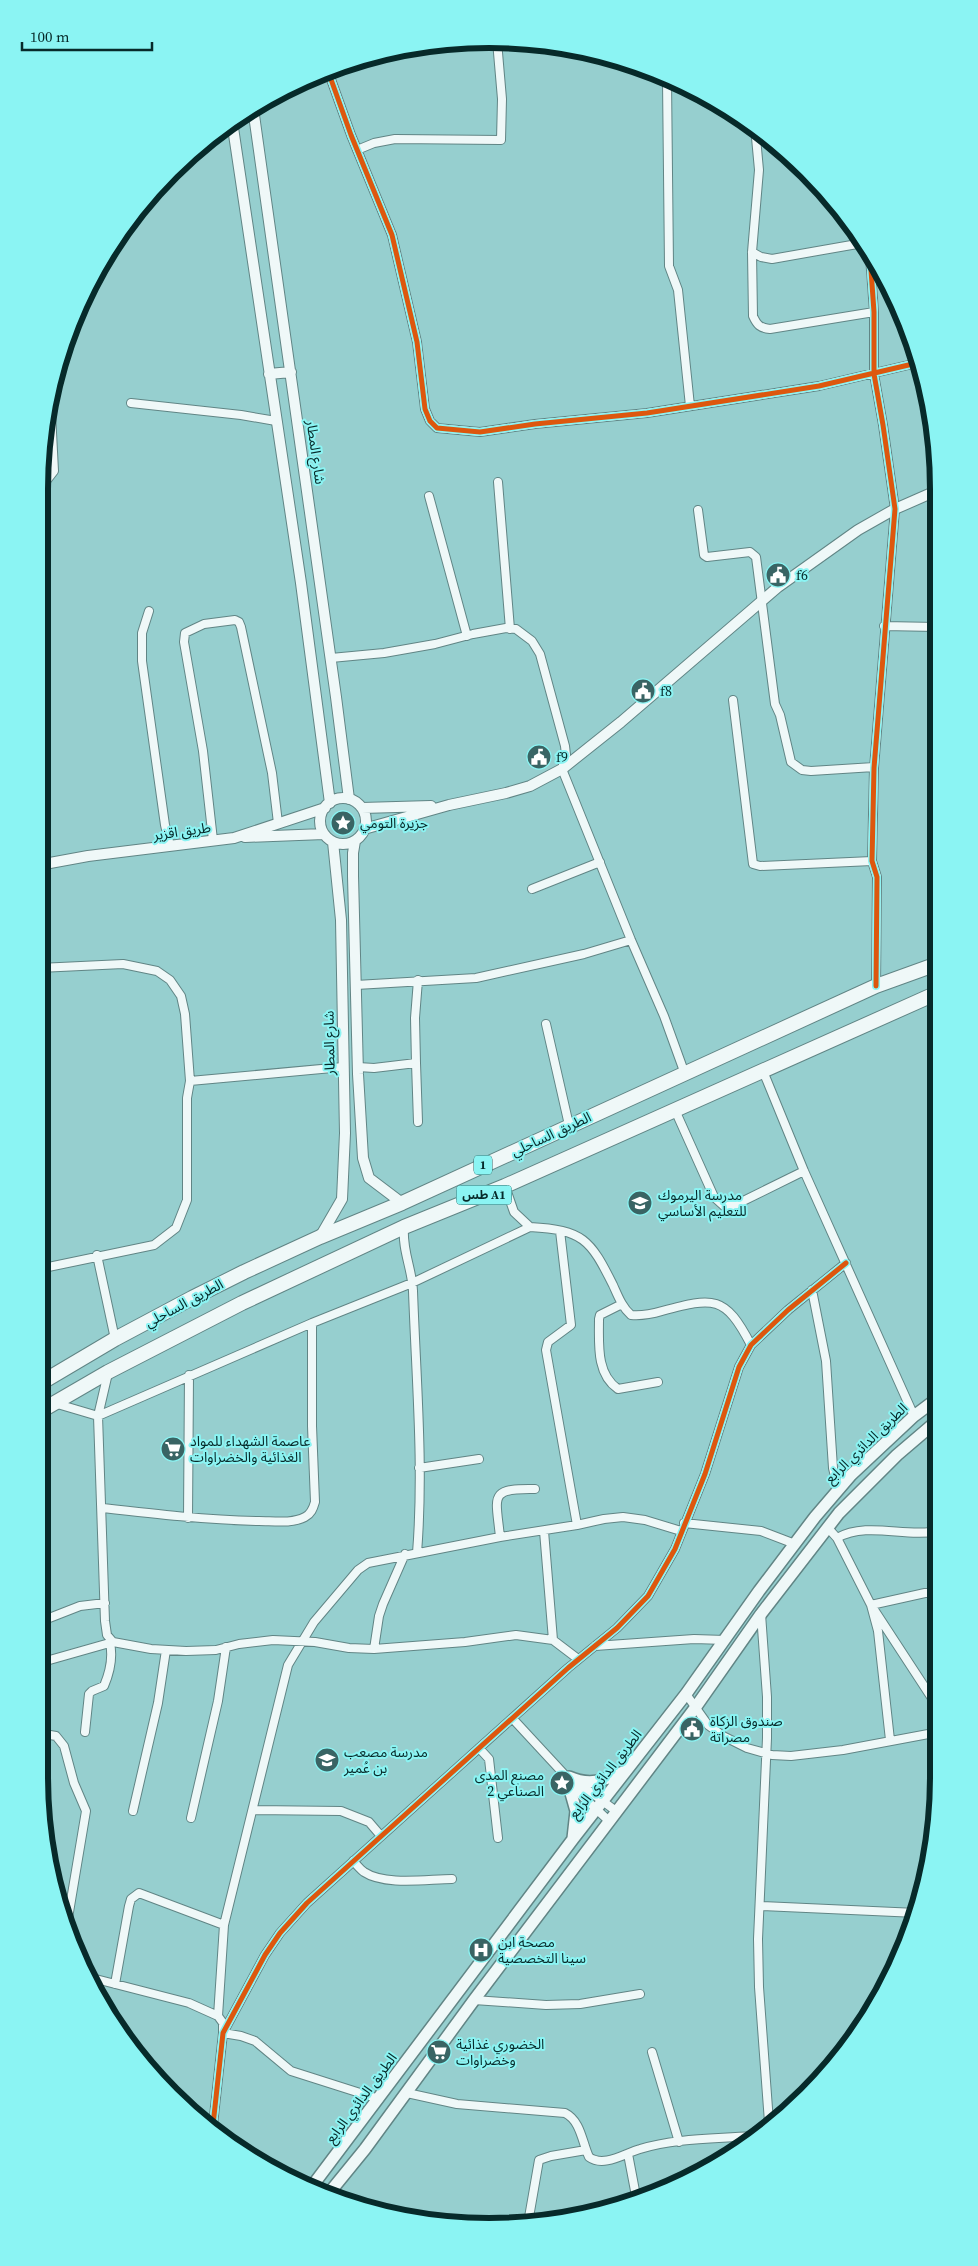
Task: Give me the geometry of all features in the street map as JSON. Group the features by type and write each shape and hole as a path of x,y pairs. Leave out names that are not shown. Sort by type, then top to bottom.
{"highway":[{"name":"الطريق الساحلي","path":"48,1379 115,1339 192,1298 320,1237 402,1203 876,986 930,968"},
{"name":"الطريق الساحلي","path":"48,1407 108,1372 242,1303 404,1228 505,1186 930,996"}],"main road":[{"name":"الطريق الدائري الرابع","path":"315,2183 573,1839 686,1694 795,1544 838,1489 914,1416 930,1404"},
{"path":"332,2189 407,2093 474,2000 695,1708 761,1614 828,1528 874,1476 930,1427"},
{"path":"566,1776 586,1783 599,1782 624,1772"},
{"path":"566,1776 576,1811 573,1839"}],"street":[{"path":"357,150 374,143 395,139 501,140 502,99 498,48"},
{"path":"330,77 357,150 392,235 418,342 425,409 433,425 452,431 480,432 690,406 819,386 912,364"},
{"path":"667,85 669,266 678,290 690,406"},
{"name":"شارع المطار","path":"253,116 331,658 348,799"},
{"path":"233,130 301,583 327,805 320,822 324,834 333,842 344,844 355,841 364,829 366,818 362,808"},
{"path":"756,138 760,170 752,252 753,316 757,324 762,328 770,329 874,312"},
{"path":"752,252 761,257 772,259 856,244"},
{"path":"871,268 874,312 874,374 895,509 874,767 872,861 876,877 876,986"},
{"path":"270,374 291,372"},
{"path":"131,403 241,415 276,422"},
{"path":"48,479 54,471 52,427"},
{"path":"498,482 510,629"},
{"path":"364,829 450,805 517,790 545,779 562,769 621,722 760,601 822,554 895,509 930,494"},
{"path":"428,496 467,636"},
{"path":"698,510 704,555 754,554 756,557 760,601 775,704 780,715 792,762 802,770 811,771 874,767"},
{"path":"149,611 142,633 142,661 165,825 170,846"},
{"path":"213,840 203,751 184,642 185,633 204,624 227,621 239,622 272,773 278,823"},
{"path":"884,626 930,627"},
{"path":"331,658 392,652 510,629 523,633 537,647 565,746 566,755 562,769 664,1016 685,1074"},
{"path":"733,700 753,864 760,866 872,861"},
{"path":"327,805 336,800 348,799 362,808 450,805"},
{"name":"طريق اقزير","path":"48,863 88,856 234,838 327,805"},
{"path":"234,838 324,834"},
{"name":"شارع المطار","path":"355,841 353,860 358,1067 363,1158 369,1178 402,1203"},
{"name":"شارع المطار","path":"320,1237 342,1199 345,1134 341,920 333,842"},
{"path":"532,889 600,862"},
{"path":"356,985 476,978 584,954 631,940"},
{"path":"48,968 123,964 157,971 170,980 181,996 185,1014 190,1082 187,1098 186,1200 176,1228 154,1245 97,1255 48,1267"},
{"path":"418,980 415,1018 418,1122"},
{"path":"546,1024 569,1125"},
{"path":"358,1067 374,1068 416,1063"},
{"path":"190,1082 343,1067"},
{"path":"763,1072 804,1171 914,1416"},
{"path":"675,1110 714,1198 724,1206 735,1205 804,1171"},
{"path":"345,1134 362,1133"},
{"path":"505,1186 514,1212 530,1227"},
{"path":"54,1403 98,1416 189,1375 412,1283 530,1227 576,1234 589,1243 597,1254 622,1304 632,1315 640,1316 702,1302 722,1305 738,1321 751,1344"},
{"path":"404,1228 402,1242 412,1283 420,1509 417,1553"},
{"path":"560,1231 571,1325 548,1342 546,1350 577,1525"},
{"path":"97,1255 115,1339"},
{"path":"223,2033 265,1955 280,1933 307,1903 578,1659 617,1628 648,1596 675,1549 705,1474 739,1367 751,1344 812,1290 846,1263"},
{"path":"812,1290 826,1362 833,1468 838,1489"},
{"path":"622,1304 600,1315 599,1319 602,1367 606,1380 618,1389 658,1382"},
{"path":"103,1508 188,1518 286,1521 304,1517 313,1510 315,1502 312,1426 312,1323"},
{"path":"85,1732 88,1694 104,1686 111,1658 112,1642 106,1630 103,1508 98,1416 108,1372"},
{"path":"188,1518 189,1375"},
{"path":"419,1468 479,1459"},
{"path":"500,1537 497,1499 501,1493 510,1489 535,1490"},
{"path":"218,2016 224,1925 288,1665 314,1622 358,1570 368,1563 405,1554 604,1519 622,1518 683,1527 761,1531 795,1544"},
{"path":"828,1528 837,1538 871,1605 930,1695"},
{"path":"837,1538 854,1530 930,1532"},
{"path":"544,1531 553,1640"},
{"path":"374,1649 379,1616 405,1554"},
{"path":"871,1605 930,1593"},
{"path":"48,1618 80,1606 105,1602"},
{"path":"871,1605 878,1631 890,1740"},
{"path":"761,1614 767,1697 759,1987 769,2118"},
{"path":"48,1661 112,1642 166,1650 205,1650 273,1640 302,1641 349,1648 374,1649 465,1642 516,1635 553,1640 578,1659"},
{"path":"595,1646 694,1639 725,1640"},
{"path":"191,1818 218,1701 226,1647"},
{"path":"133,1811 158,1703 166,1650"},
{"path":"686,1694 708,1725 723,1736 765,1754 791,1756 817,1753 930,1733"},
{"path":"513,1719 566,1776 613,1816"},
{"path":"50,1735 56,1736 64,1746 70,1773 87,1817 69,1913"},
{"path":"479,1748 489,1759 498,1838"},
{"path":"566,1776 613,1816"},
{"path":"253,1810 342,1811 369,1822 381,1836"},
{"path":"353,1861 365,1873 378,1878 394,1880 452,1879"},
{"path":"114,1984 129,1906 134,1895 139,1893 224,1925"},
{"path":"760,1906 909,1913"},
{"path":"97,1979 189,2002 218,2016 223,2023 223,2033 213,2122"},
{"path":"474,2000 546,2006 580,2004 640,1994"},
{"path":"223,2033 255,2041 291,2071 379,2099"},
{"path":"652,2052 679,2142"},
{"path":"407,2093 457,2104 565,2113 577,2123 589,2157 599,2161 628,2154 649,2146 745,2137"},
{"path":"529,2217 539,2160 586,2150"},
{"path":"628,2154 635,2193"}],"cycle path":[{"path":"330,77 351,135 392,235 417,342 425,409 430,421 437,428 480,432 535,424 647,413 819,386 912,364"},
{"path":"871,268 874,312 874,374 895,509 874,768 872,861 877,877 876,986"},
{"path":"213,2122 223,2033 265,1955 280,1933 307,1903 568,1668 617,1628 648,1596 675,1549 705,1474 739,1367 751,1345 788,1310 846,1263"}],"place":[{"name":"f6","path":"778,575"},
{"name":"f8","path":"643,691"},
{"name":"f9","path":"539,757"},
{"name":"جزيرة التومي","path":"343,823"},
{"name":"مدرسة اليرموك للتعليم الأساسي","path":"640,1203"},
{"name":"عاصمة الشهداء للمواد الغذائية والخضراوات","path":"173,1449"},
{"name":"صندوق الزكاة مصراتة","path":"692,1729"},
{"name":"مدرسة مصعب بن عُمير","path":"327,1760"},
{"name":"مصنع المدى الصناعي 2","path":"562,1783"},
{"name":"مصحة ابن سينا التخصصية","path":"481,1950"},
{"name":"الخضوري غذائية وخضراوات","path":"439,2052"}]}
